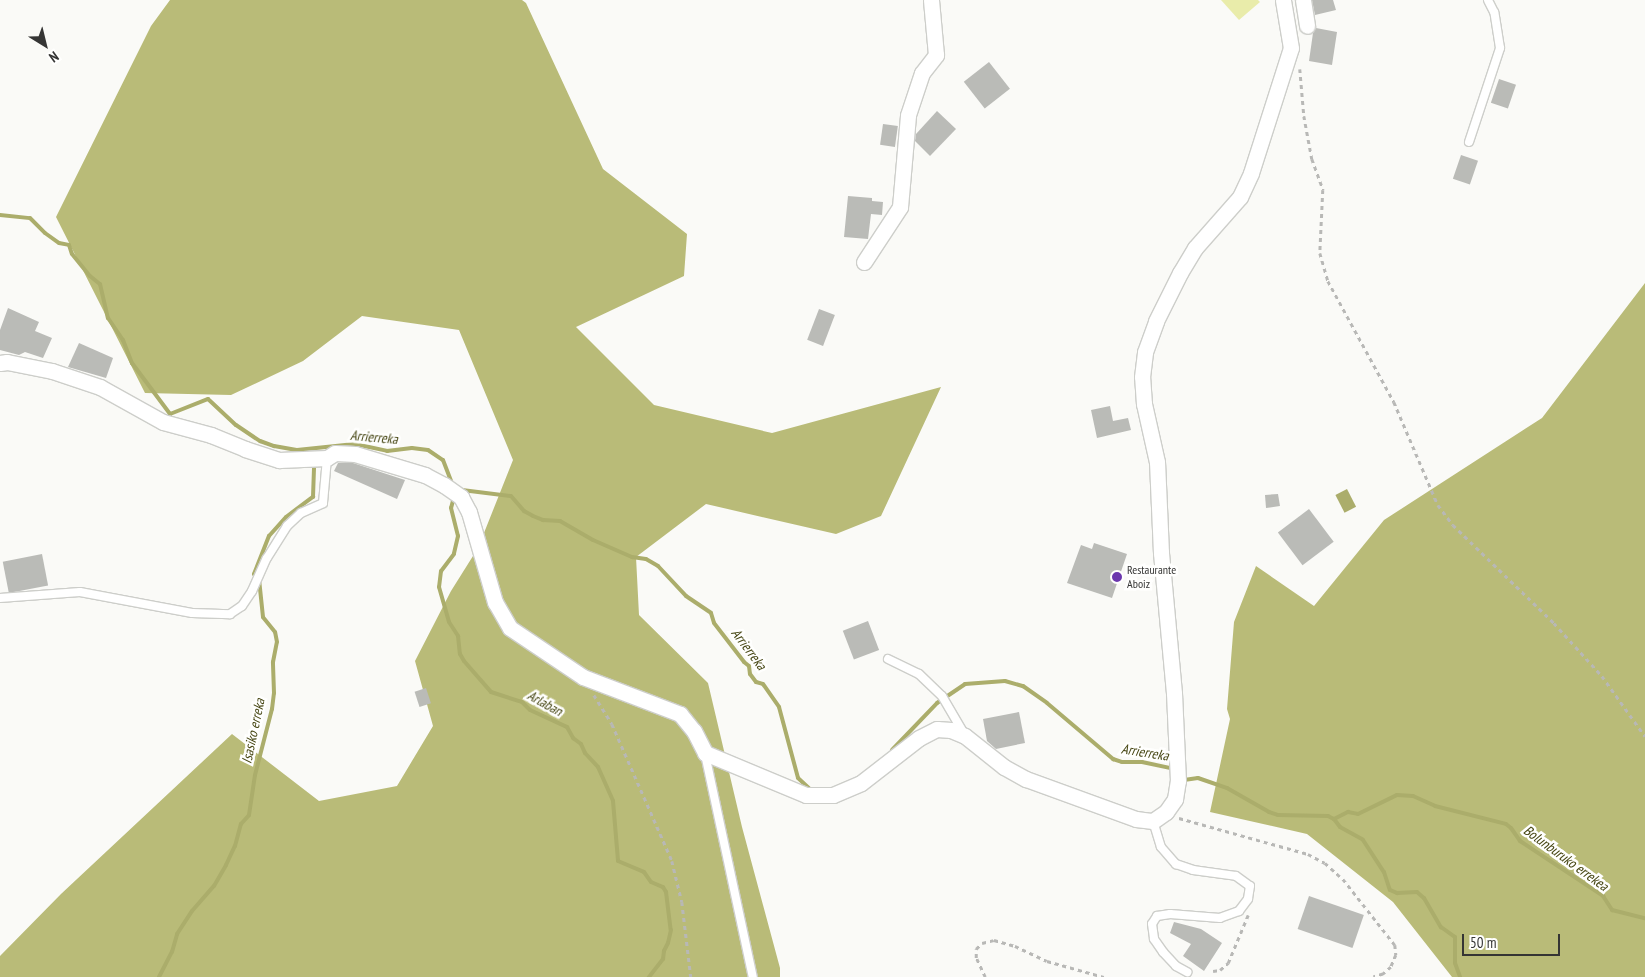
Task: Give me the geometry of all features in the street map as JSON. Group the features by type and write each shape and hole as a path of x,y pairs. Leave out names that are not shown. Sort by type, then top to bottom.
{"street":[{"path":"864,262 900,208 908,115 922,73 936,55 931,0"},
{"path":"0,363 7,362 52,371 100,387 163,422 211,435 245,450 279,460 327,458 335,453 355,454 374,458 425,475 461,498 469,512 495,602 510,628 583,677 680,714 694,731 705,753 806,795 834,795 861,783 919,738 937,729 951,730 965,736 1004,767 1026,779 1136,819 1153,821 1166,812 1175,799 1177,774 1172,664 1161,552 1158,462 1143,395 1142,377 1145,352 1156,321 1195,248 1240,197 1244,189 1278,95 1291,48 1283,0"},
{"path":"1303,0 1307,26"}],"lane":[{"path":"1469,142 1500,48 1494,12 1488,0"},
{"path":"0,598 80,592 192,613 230,614 242,606 252,592 267,558 287,526 301,513 323,503 327,458"},
{"path":"888,659 918,674 942,696 965,736"},
{"path":"705,753 753,977"},
{"path":"1153,821 1161,847 1176,864 1193,870 1236,876 1250,886 1248,898 1239,911 1220,918 1170,914 1158,916 1152,924 1154,939 1163,952 1176,966 1187,972"}],"path":[{"path":"1291,48 1298,55 1312,159 1324,190 1320,253 1328,281 1394,402 1438,506 1453,525 1554,623 1602,676 1645,736"},
{"path":"583,677 612,724 672,861 682,902 691,977"},
{"path":"1166,812 1186,820 1308,854 1325,863 1344,879 1395,945 1396,955 1391,967 1383,974 1373,977"},
{"path":"1213,971 1220,970 1228,963 1232,956 1248,918 1248,898"},
{"path":"985,977 976,958 976,948 982,943 994,940 1070,968 1104,977"}],"shaded area":[{"path":"170,0 522,0 526,3 603,169 687,234 684,276 576,327 654,405 772,433 941,387 881,516 836,534 706,504 636,557 639,615 708,683 742,827 780,968 780,977 0,977 0,956 61,894 232,734 319,801 397,786 433,726 415,661 451,591 478,548 513,460 459,330 362,316 303,361 231,395 145,393 56,217 151,26"},
{"path":"1221,0 1258,0 1260,2 1239,20"},
{"path":"1645,283 1645,977 1452,977 1393,902 1307,834 1210,812 1230,719 1227,709 1234,622 1256,566 1314,606 1384,520 1542,418"},
{"path":"1347,489 1356,507 1344,513 1335,495"}],"building":[{"path":"1312,0 1333,0 1336,10 1315,15"},
{"path":"1316,28 1337,32 1332,65 1309,61 1313,33"},
{"path":"989,62 1010,89 985,108 964,82"},
{"path":"1499,79 1516,85 1508,108 1491,103"},
{"path":"937,111 956,129 930,156 915,141 916,134"},
{"path":"883,124 898,126 895,147 880,145"},
{"path":"1461,155 1478,161 1470,184 1453,179"},
{"path":"848,196 872,198 872,201 883,202 882,215 871,214 868,239 844,237"},
{"path":"8,308 39,322 35,331 52,338 43,358 25,352 19,355 0,350 0,330"},
{"path":"819,309 835,315 823,346 807,340"},
{"path":"79,343 113,358 106,378 68,367"},
{"path":"1110,406 1113,421 1128,418 1131,430 1097,438 1091,410"},
{"path":"338,463 353,463 405,480 397,499 334,471"},
{"path":"1278,494 1280,506 1266,508 1265,495"},
{"path":"1309,509 1334,542 1303,565 1278,532"},
{"path":"1094,543 1127,554 1112,598 1067,583 1081,545 1092,549"},
{"path":"42,554 48,585 9,593 3,562"},
{"path":"868,621 879,650 854,660 843,631"},
{"path":"426,688 431,703 420,707 415,692"},
{"path":"1019,712 1025,743 996,749 987,741 983,719"},
{"path":"1309,896 1364,915 1352,948 1298,929"},
{"path":"1174,922 1201,929 1222,943 1204,971 1183,956 1191,944 1170,933"}],"waterway":[{"name":"Arrierreka","path":"0,215 30,218 45,233 59,243 69,245 72,254 90,276 100,284 108,318 123,340 132,363 170,414 208,399 236,425 260,441 274,446 297,450 355,444 387,451 412,448 428,450 443,460 452,484"},
{"name":"Isasiko erreka","path":"159,977 172,952 177,934 192,911 214,886 235,846 241,824 249,815 255,775 272,709 274,693 273,662 277,642 275,632 263,617 259,579 254,574 269,536 286,517 313,497 314,465"},
{"name":"Arrierreka","path":"462,490 511,496 524,511 533,516 543,520 560,521 593,540 632,557 646,559 658,566 686,596 711,613 714,623 749,666 750,674 756,682 763,684 779,707 798,778 811,790"},
{"name":"Arlaban","path":"454,497 451,508 458,536 454,554 441,571 439,587 449,622 458,636 460,654 491,692 522,702 530,710 567,727 573,738 581,744 585,753 598,767 613,801 618,861 644,872 651,882 663,887 666,892 671,930 663,959 649,977"},
{"name":"Arrierreka","path":"892,750 937,703 965,684 1005,681 1023,686 1047,703 1113,759 1122,762 1142,762 1174,769"},
{"name":"Arrierreka","path":"1182,778 1184,780 1198,778 1227,788 1269,812 1278,815 1328,816 1334,819 1340,827 1363,840 1384,872 1390,890 1397,893 1417,892 1424,898 1441,927 1455,937 1455,963 1460,977"},
{"name":"Bolunburuko errekea","path":"1334,819 1348,812 1358,814 1397,795 1413,796 1435,806 1506,824 1520,841 1603,896 1612,910 1645,918"}],"place":[{"name":"Restaurante Aboiz","path":"1117,577"}]}
